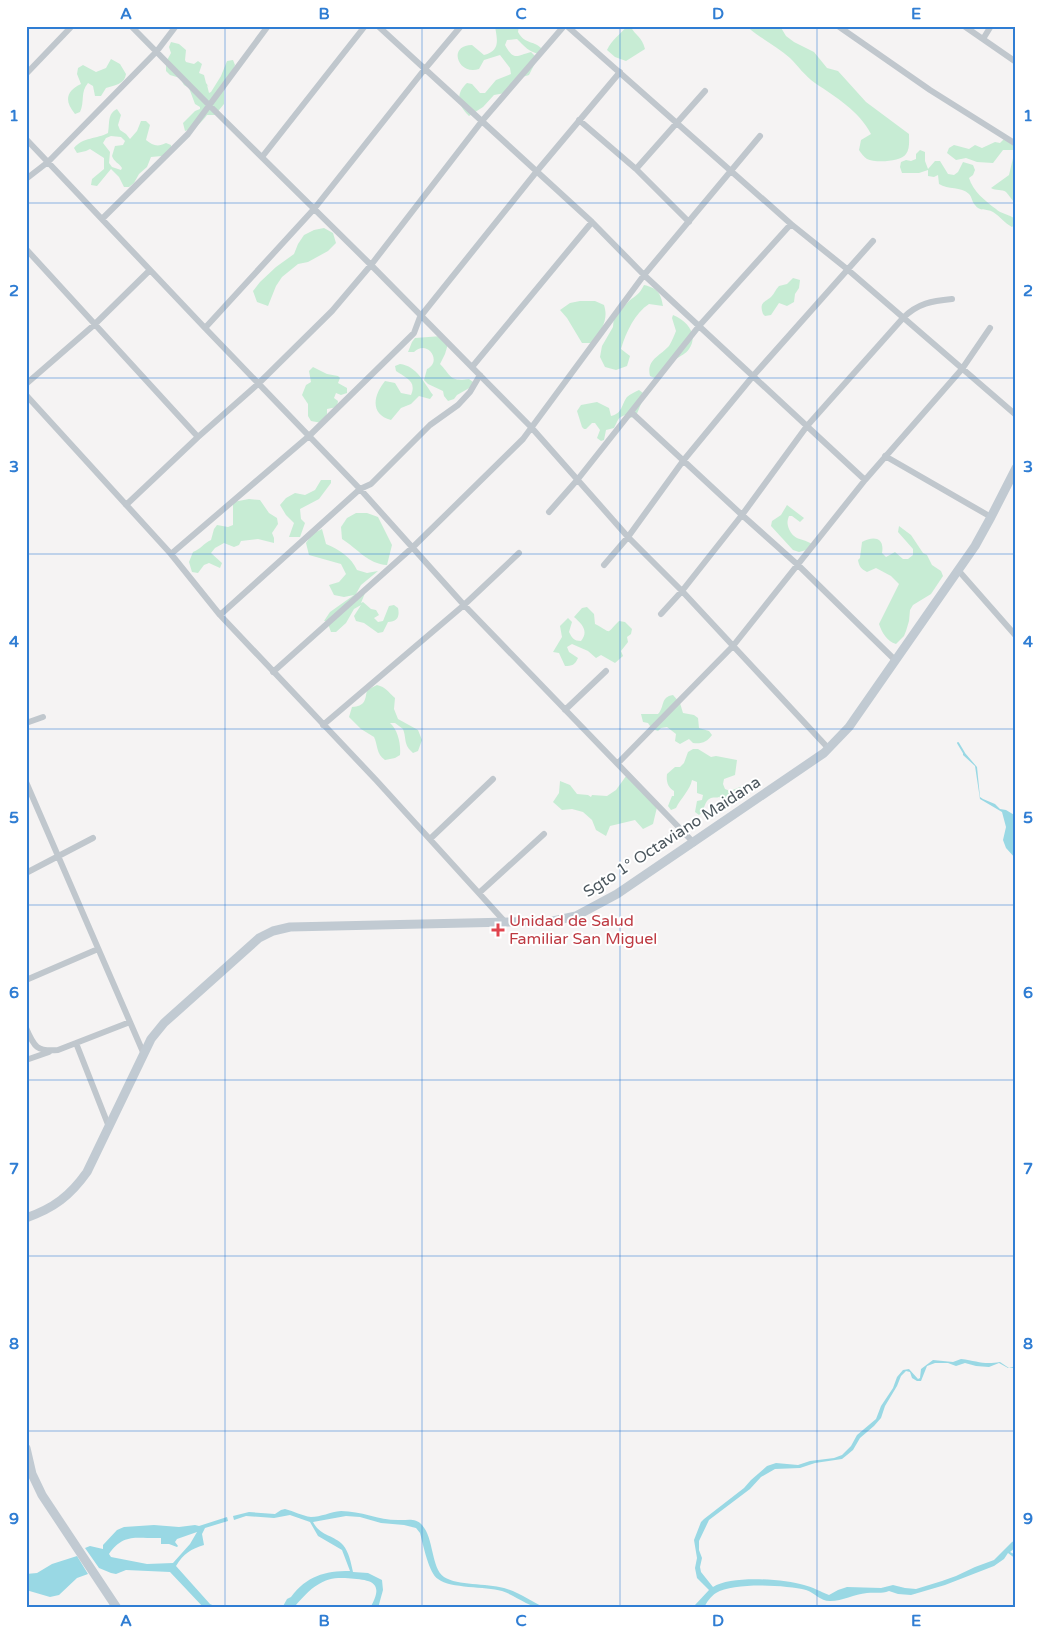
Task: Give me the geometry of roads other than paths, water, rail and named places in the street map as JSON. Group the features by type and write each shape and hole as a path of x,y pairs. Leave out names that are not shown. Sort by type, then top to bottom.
{"main road":[{"name":"Sgto 1° Octaviano Maidana","path":"26,1218 60,1202 74,1189 87,1172 143,1052 164,1023 258,938 273,931 290,927 553,921 576,916 596,907 617,894 829,749 849,727 958,570 991,517 1016,468"},
{"path":"26,1448 32,1474 42,1495 117,1608"}],"street":[{"path":"26,74 72,26"},
{"path":"132,26 371,265 420,317 472,366 578,479 628,537 682,591 829,749"},
{"path":"26,180 48,162 157,52 176,26"},
{"path":"102,219 188,134 268,26"},
{"path":"262,157 366,26"},
{"path":"378,26 592,222 644,275 865,480"},
{"path":"204,328 314,209 461,26"},
{"path":"126,505 259,383 332,311 371,265 482,121 565,26 620,72 791,224 847,269 1016,415"},
{"path":"838,26 847,29 930,90 1016,144"},
{"path":"964,26 1016,62"},
{"path":"983,39 991,26"},
{"path":"171,554 309,436 414,333 420,317 537,171 620,72"},
{"path":"636,169 705,91"},
{"path":"579,120 636,169 689,222"},
{"path":"273,672 413,547 523,439 644,275 760,136"},
{"path":"26,139 204,328 360,488 464,605 694,843"},
{"path":"472,366 592,222"},
{"path":"549,512 578,479 699,326 791,224"},
{"path":"604,564 628,537 684,461 753,376 873,241"},
{"path":"26,249 198,437"},
{"path":"26,384 94,325 150,270"},
{"path":"661,614 682,591 742,516 807,426 912,308 934,301 952,300"},
{"path":"618,763 733,646 865,480 962,369 990,328"},
{"path":"220,615 360,488 371,484 430,425 458,405 470,392 480,375"},
{"path":"26,395 171,554 220,615 376,780 506,922"},
{"path":"631,412 742,516 798,565 895,660"},
{"path":"885,456 991,517"},
{"path":"323,725 464,605 519,553"},
{"path":"958,570 1016,636"},
{"path":"565,710 606,671"},
{"path":"26,723 43,717"},
{"path":"430,839 493,779"},
{"path":"26,782 143,1052"},
{"path":"479,893 544,834"},
{"path":"26,873 93,838"},
{"path":"26,980 98,949"},
{"path":"26,1028 37,1048 52,1051 130,1022"},
{"path":"76,1043 109,1127"},
{"path":"26,1060 52,1051"}],"water":[{"path":"963,753 977,767 980,797 1016,816 1016,859 1006,848 1003,840 1006,827 1002,812 980,799 975,766"},
{"path":"961,1359 985,1363 1000,1362 1009,1368 999,1363 989,1367 965,1363 956,1366 948,1363 935,1363 927,1366 921,1381 912,1378 910,1372 906,1371 901,1376 885,1406 881,1418 860,1438 853,1450 842,1459 815,1463 800,1468 775,1469 761,1477 750,1489 709,1520 699,1541 699,1550 702,1558 701,1572 713,1587 732,1581 757,1579 804,1585 829,1595 847,1587 881,1588 893,1585 916,1589 956,1576 994,1560 1016,1540 1016,1547 1010,1552 1016,1555 1016,1559 1008,1553 1004,1559 994,1566 945,1585 911,1595 889,1591 862,1594 830,1601 823,1600 806,1590 760,1585 724,1590 712,1596 704,1608 690,1608 709,1590 697,1578 695,1568 697,1558 694,1540 701,1522 744,1488 767,1466 776,1463 798,1465 842,1455 851,1446 857,1435 876,1419 881,1406 903,1370 909,1369 918,1379 920,1378 921,1369 933,1360 953,1362"},
{"path":"285,1509 311,1517 341,1511 393,1520 417,1521 422,1525 429,1537 434,1560 444,1577 457,1582 504,1588 520,1594 545,1608 528,1604 502,1591 459,1586 444,1582 438,1579 432,1571 420,1533 416,1528 346,1516 313,1522 319,1530 343,1545 348,1554 353,1572 368,1573 382,1580 383,1590 378,1608 370,1608 376,1591 372,1583 361,1579 345,1578 323,1582 308,1592 293,1608 282,1608 287,1599 303,1584 317,1576 332,1572 350,1571 342,1550 318,1536 310,1522 290,1515 274,1518 246,1516 234,1520 233,1516 249,1512 275,1514"},
{"path":"227,1517 228,1521 205,1528 202,1534 204,1545 188,1552 176,1566 210,1604 219,1608 204,1608 170,1572 126,1570 116,1574 111,1573 99,1568 85,1548 90,1546 103,1549 103,1545 117,1530 124,1527 154,1525 199,1526","holes":["197,1532 190,1544 173,1563 147,1564 111,1557 109,1554 120,1542 132,1538 161,1538 161,1544 177,1547 175,1542 177,1539"]},
{"path":"77,1556 88,1574 77,1578 59,1595 50,1597 26,1590 26,1574 37,1573 52,1564"}],"waterway":[{"path":"958,743 964,753"}],"place":[{"name":"Unidad de Salud Familiar San Miguel","path":"498,930"}]}
